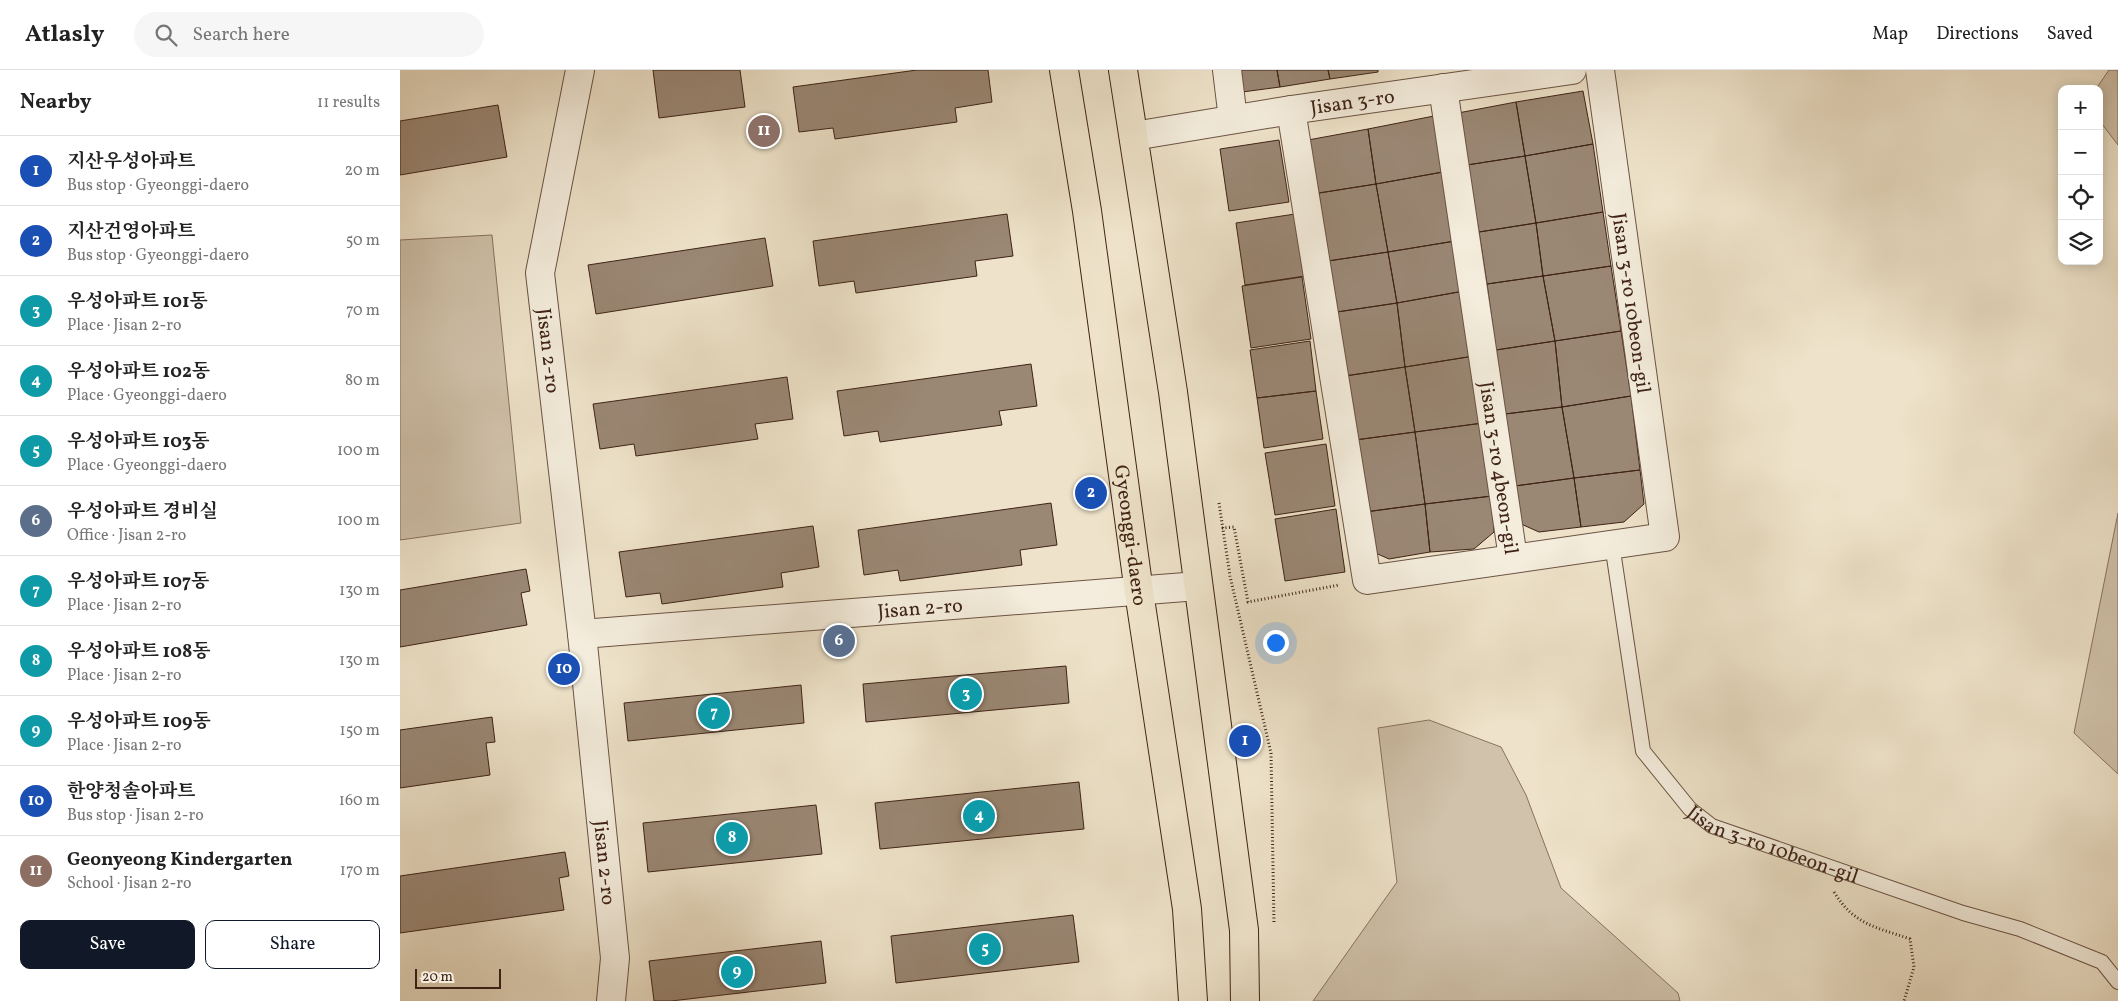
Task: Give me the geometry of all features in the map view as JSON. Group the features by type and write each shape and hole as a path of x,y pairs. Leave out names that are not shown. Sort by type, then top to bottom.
{"main road":[{"name":"Gyeonggi-daero","path":"1064,70 1088,220 1139,592 1187,909 1193,1001"},
{"path":"1123,70 1173,392 1244,930 1246,1001"}],"street":[{"name":"Jisan 2-ro","path":"580,70 540,273 582,634 615,958 611,1001"},
{"path":"1227,70 1233,118"},
{"name":"Jisan 3-ro","path":"1134,136 1233,118 1572,70"},
{"name":"Jisan 3-ro 10beon-gil","path":"1600,70 1665,537 1612,544"},
{"name":"Jisan 3-ro 4beon-gil","path":"1367,580 1513,558 1443,88"},
{"path":"1291,110 1367,580"},
{"path":"1513,558 1612,544"},
{"name":"Jisan 2-ro","path":"582,634 1198,586"}],"lane":[{"name":"Jisan 3-ro 10beon-gil","path":"1612,544 1643,751 1690,809 1712,826 1963,913 2020,929 2102,962 2118,982"}],"path":[{"path":"1218,499 1230,576 1270,753 1274,932"},
{"path":"1191,532 1234,527 1248,602 1367,580"},
{"path":"1826,866 1832,890 1839,901 1859,921 1910,939 1914,967 1904,1001"}],"shaded area":[{"path":"2109,70 2118,70 2118,145 2103,125 2103,85 2099,85"},
{"path":"492,235 521,523 400,540 400,240"},
{"path":"2118,513 2118,774 2074,733"},
{"path":"1429,720 1501,747 1526,795 1561,888 1678,993 1680,1001 1313,1001 1397,882 1378,728"}],"building":[{"path":"653,70 740,70 745,107 659,118"},
{"path":"917,70 988,70 992,102 955,108 957,122 835,139 833,128 799,132 793,87"},
{"path":"1238,70 1277,70 1280,87 1242,92"},
{"path":"1277,70 1328,70 1330,79 1280,87"},
{"path":"1328,70 1378,70 1378,72 1330,79"},
{"path":"1583,91 1593,144 1525,156 1516,102"},
{"path":"1516,102 1525,156 1467,165 1458,113"},
{"path":"498,105 507,157 400,175 400,121"},
{"path":"1434,116 1443,172 1376,184 1368,129"},
{"path":"1368,129 1376,184 1319,193 1308,140"},
{"path":"1279,140 1289,202 1229,211 1220,149"},
{"path":"1593,144 1603,212 1536,223 1525,156"},
{"path":"1525,156 1536,223 1479,232 1467,165"},
{"path":"1443,172 1455,241 1388,252 1376,184"},
{"path":"1376,184 1388,252 1328,261 1319,193"},
{"path":"1603,212 1611,266 1543,276 1536,223"},
{"path":"1007,214 1013,256 975,261 977,276 856,293 854,281 819,286 813,241"},
{"path":"1295,214 1305,276 1245,285 1236,223"},
{"path":"1536,223 1543,276 1487,284 1479,232"},
{"path":"765,238 773,286 596,314 588,265"},
{"path":"1455,241 1464,291 1397,303 1388,252"},
{"path":"1388,252 1397,303 1337,312 1328,261"},
{"path":"1611,266 1621,331 1555,341 1543,276"},
{"path":"1543,276 1555,341 1496,350 1487,284"},
{"path":"1302,277 1311,339 1251,348 1242,286"},
{"path":"1464,291 1474,356 1405,367 1397,303"},
{"path":"1397,303 1405,367 1345,376 1337,312"},
{"path":"1621,331 1631,396 1562,407 1555,341"},
{"path":"1310,341 1316,391 1257,398 1250,350"},
{"path":"1555,341 1562,407 1505,414 1496,350"},
{"path":"1474,356 1483,423 1415,432 1405,367"},
{"path":"1031,364 1037,406 999,411 1002,425 880,442 878,431 844,436 837,391"},
{"path":"1405,367 1415,432 1355,440 1345,376"},
{"path":"787,377 793,419 755,424 758,439 636,456 634,444 600,449 593,404"},
{"path":"1316,391 1323,439 1264,448 1257,398"},
{"path":"1631,396 1640,470 1574,478 1562,407"},
{"path":"1562,407 1574,478 1515,486 1505,414"},
{"path":"1483,423 1492,496 1425,504 1415,432"},
{"path":"1415,432 1425,504 1365,512 1355,440"},
{"path":"1326,444 1335,506 1275,515 1265,453"},
{"path":"1640,470 1644,504 1624,522 1581,527 1574,478"},
{"path":"1574,478 1581,527 1539,532 1521,524 1515,486"},
{"path":"1492,496 1494,532 1474,549 1430,552 1425,504"},
{"path":"1051,503 1057,545 1020,550 1022,565 900,581 898,570 864,575 858,530"},
{"path":"1425,504 1430,552 1389,559 1371,551 1365,512"},
{"path":"1336,509 1345,572 1285,581 1275,519"},
{"path":"813,526 819,567 781,573 783,587 662,604 660,593 626,597 619,552"},
{"path":"526,569 530,591 521,593 527,625 400,647 400,590"},
{"path":"1066,666 1069,703 866,722 863,684"},
{"path":"801,685 804,723 628,741 624,703"},
{"path":"492,717 495,742 486,743 490,775 400,788 400,730"},
{"path":"1079,782 1084,829 880,849 875,803"},
{"path":"816,805 822,854 648,872 643,823"},
{"path":"565,852 569,876 559,878 564,910 400,933 400,876"},
{"path":"1073,915 1079,962 896,983 891,936"},
{"path":"821,941 826,983 671,1001 654,1001 649,961"}],"place":[{"name":"Geonyeong Kindergarten","path":"764,131"},
{"name":"지산건영아파트","path":"1091,493"},
{"name":"우성아파트 경비실","path":"839,641"},
{"name":"한양청솔아파트","path":"564,669"},
{"name":"우성아파트 101동","path":"966,694"},
{"name":"우성아파트 107동","path":"714,713"},
{"name":"지산우성아파트","path":"1245,741"},
{"name":"우성아파트 102동","path":"979,816"},
{"name":"우성아파트 108동","path":"732,838"},
{"name":"우성아파트 103동","path":"985,949"},
{"name":"우성아파트 109동","path":"737,972"}]}
